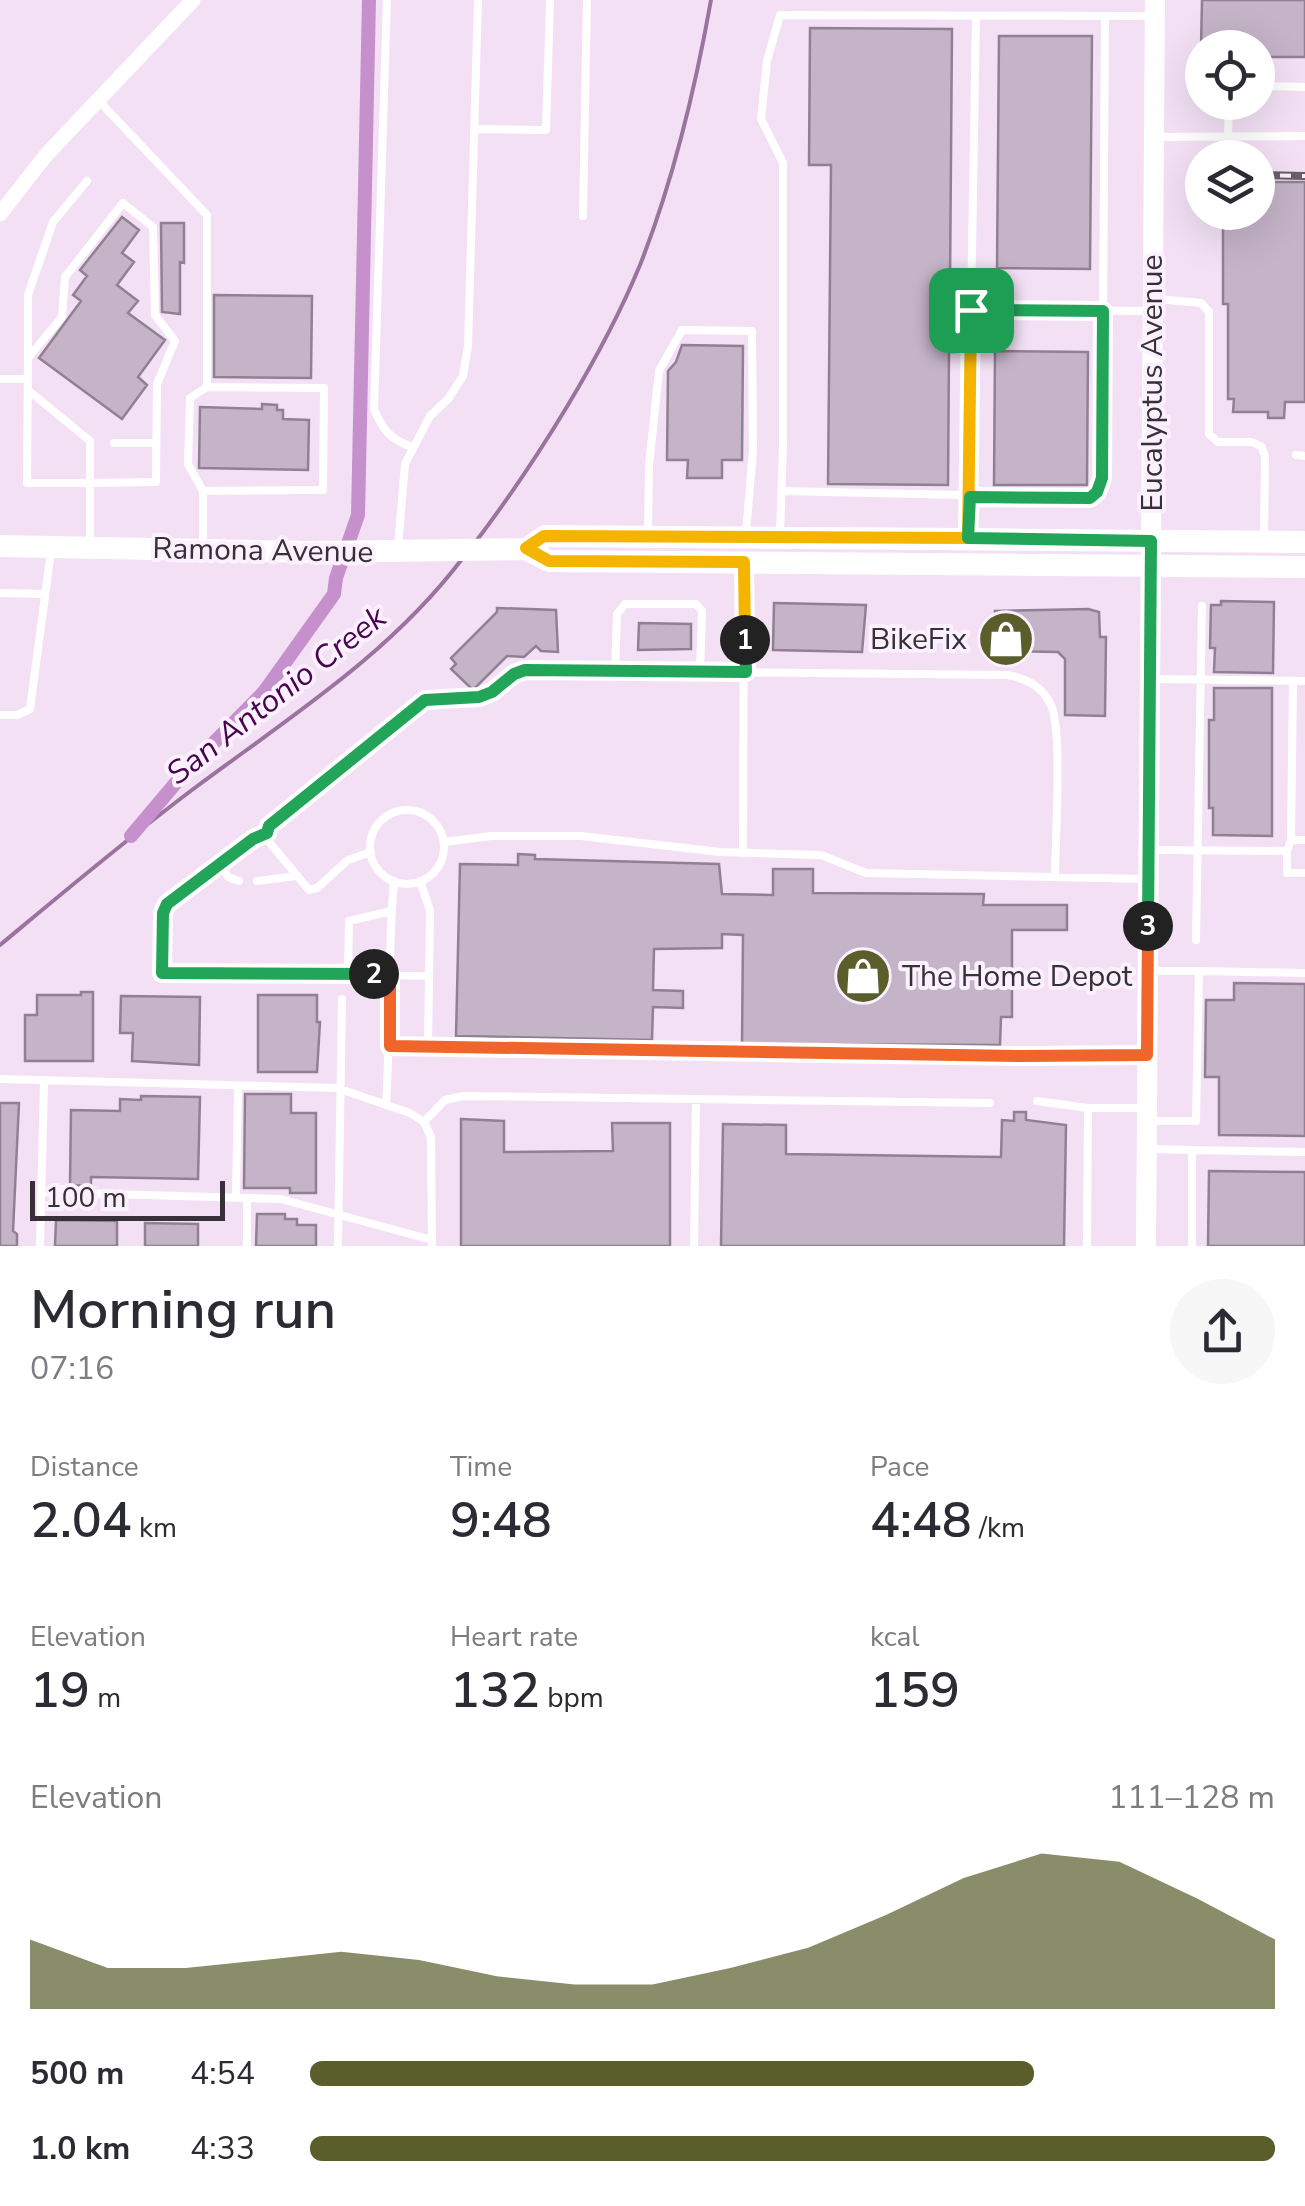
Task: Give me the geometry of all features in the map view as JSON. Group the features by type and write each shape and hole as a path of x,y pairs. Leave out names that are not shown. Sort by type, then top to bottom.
{"main road":[{"name":"Ramona Avenue","path":"526,548 544,536 1305,542"},
{"path":"744,562 746,537"},
{"name":"Ramona Avenue","path":"0,546 312,552 526,548 549,561 1305,567"}],"street":[{"path":"0,214 46,156 193,0"},
{"name":"Eucalyptus Avenue","path":"1146,1246 1155,8"}],"lane":[{"path":"386,0 374,409 395,442 412,446"},
{"path":"405,551 400,493 405,464 430,416 448,399 463,376 468,346 478,0"},
{"path":"474,128 546,130 550,0"},
{"path":"582,216 587,0"},
{"path":"780,538 783,163 761,119 767,61 780,15 1105,16 1155,8"},
{"path":"968,538 976,16"},
{"path":"782,491 1090,498 1097,492 1102,478 1105,16"},
{"path":"1275,86 1305,87"},
{"path":"98,101 207,215 207,388"},
{"path":"1228,120 1228,137"},
{"path":"1154,137 1305,136"},
{"path":"28,358 62,317 65,277 123,203 153,227 155,315 175,340 157,384 156,482 27,482 28,295 54,222 88,181"},
{"path":"971,310 1103,311 1201,303 1209,312 1209,434 1218,442 1252,442 1262,447 1264,542"},
{"path":"648,537 649,466 659,371 682,330 752,330 752,451 746,537"},
{"path":"0,379 28,379"},
{"path":"203,491 323,490 324,388 207,388 190,398 188,464 203,491 203,550"},
{"path":"28,390 90,441 90,547"},
{"path":"114,443 156,443"},
{"path":"0,715 17,715 30,709 52,546"},
{"path":"743,853 744,562"},
{"path":"0,593 46,594"},
{"path":"615,671 616,614 625,604 696,604 702,610 700,672"},
{"path":"1196,940 1202,606"},
{"path":"371,852 348,860 317,888 309,890 270,843 267,833 269,826 425,700 479,697 525,670 1008,674 1026,678 1040,689 1056,719 1054,877"},
{"path":"1150,679 1305,681"},
{"path":"1293,681 1287,874 1305,873"},
{"path":"402,810 430,817 440,828 444,842 444,856 437,869 413,884 394,881 376,866 371,852 378,824 402,810"},
{"path":"267,833 253,839 167,904 163,913 162,973 429,976"},
{"path":"444,842 491,836 581,836 743,853 821,855 866,872 1148,879"},
{"path":"1291,840 1305,840"},
{"path":"1148,850 1287,851"},
{"path":"220,864 228,877 239,881"},
{"path":"258,882 297,876"},
{"path":"386,1104 394,881"},
{"path":"420,881 430,910 428,1048"},
{"path":"348,974 349,921 391,911"},
{"path":"1148,970 1305,973"},
{"path":"1037,1101 1196,1121 1199,972"},
{"path":"338,1246 342,999"},
{"path":"390,1046 1147,1055"},
{"path":"0,1079 340,1088 424,1122 432,1136 432,1243 281,1199 42,1192"},
{"path":"40,1246 44,1082"},
{"path":"236,1198 238,1086"},
{"path":"424,1122 446,1100 463,1096 990,1103"},
{"path":"694,1246 696,1099"},
{"path":"1087,1246 1088,1108"},
{"path":"1146,1149 1305,1152"},
{"path":"1192,1150 1192,1246"},
{"path":"247,1198 247,1246"}],"building":[{"path":"1202,0 1305,0 1305,57 1275,57 1275,30 1201,30"},
{"path":"810,28 952,29 950,283 955,283 955,352 949,352 948,485 828,484 831,165 809,165"},
{"path":"999,36 1092,36 1090,269 997,268"},
{"path":"1275,182 1305,182 1305,402 1285,402 1284,418 1268,418 1268,412 1233,412 1234,399 1228,399 1228,304 1223,304 1223,230 1275,230"},
{"path":"122,217 139,230 122,253 134,262 117,285 138,301 128,313 165,340 138,377 147,385 122,419 39,358 81,301 73,295 87,276 80,270"},
{"path":"161,223 184,223 180,314 162,312"},
{"path":"214,295 312,296 311,378 214,377"},
{"path":"682,345 743,346 742,460 722,460 722,478 687,478 688,460 667,460 668,371"},
{"path":"995,351 1088,352 1087,485 994,485"},
{"path":"262,404 277,405 277,410 283,410 283,419 309,420 308,470 199,468 200,407 262,409"},
{"path":"1221,601 1274,602 1273,673 1214,672 1211,605 1221,605"},
{"path":"774,603 866,605 862,652 773,650"},
{"path":"497,608 556,610 558,652 541,651 536,646 524,657 507,656 473,690 451,669 456,664 451,658"},
{"path":"995,611 1099,612 1100,637 1106,637 1105,716 1065,715 1065,659 1058,652 995,651"},
{"path":"639,623 691,624 691,649 638,650"},
{"path":"1214,688 1272,688 1272,836 1213,835 1213,808 1209,808 1209,720 1214,720"},
{"path":"518,854 535,855 535,859 719,864 722,894 773,895 773,869 813,869 813,893 984,894 983,905 1067,905 1067,930 1012,930 1012,1017 1001,1017 1000,1045 742,1044 743,935 722,934 722,948 654,949 653,990 683,991 683,1008 653,1007 652,1040 456,1036 460,864 518,865"},
{"path":"1234,983 1305,984 1305,1136 1219,1135 1219,1077 1205,1077 1206,1000 1234,1000"},
{"path":"93,992 93,1061 25,1061 25,1015 37,1015 37,995"},
{"path":"258,995 317,995 317,1072 258,1072"},
{"path":"121,996 200,997 199,1065 132,1061 133,1033 120,1033"},
{"path":"245,1094 291,1094 291,1113 316,1113 316,1193 290,1193 290,1188 244,1188"},
{"path":"141,1096 200,1097 198,1179 91,1177 91,1186 70,1185 71,1110 120,1111 120,1099 141,1100"},
{"path":"0,1103 19,1103 13,1231 17,1234 17,1246 0,1246"},
{"path":"1014,1112 1026,1112 1026,1120 1066,1125 1064,1246 721,1246 723,1124 786,1125 786,1154 1001,1157 1002,1120 1014,1121"},
{"path":"461,1119 504,1121 504,1152 613,1151 612,1123 670,1123 670,1246 461,1246"},
{"path":"1209,1171 1305,1172 1305,1246 1208,1246"},
{"path":"257,1214 285,1214 285,1219 297,1219 297,1225 316,1225 316,1246 256,1246"},
{"path":"56,1220 117,1221 117,1246 55,1246"},
{"path":"145,1223 198,1224 198,1246 145,1246"}],"waterway":[{"path":"131,836 185,772 264,692 334,594 358,515 369,0"},
{"name":"San Antonio Creek","path":"477,540 567,407 640,265 682,134 711,0"},
{"name":"San Antonio Creek","path":"0,945 146,825 371,654 434,593 462,559"}],"railway":[{"path":"1275,175 1305,176"}],"place":[{"name":"BikeFix","path":"1006,639"},
{"name":"The Home Depot","path":"863,976"}],"route":[{"path":"971,310 968,538 544,536 526,548 549,561 744,562 746,672 525,670 479,697 425,700 269,826 267,833 253,839 167,904 163,913 162,973 390,974 390,1046 1147,1055 1151,541 968,538 970,497 1090,498 1097,492 1102,478 1103,311 971,310"}]}
